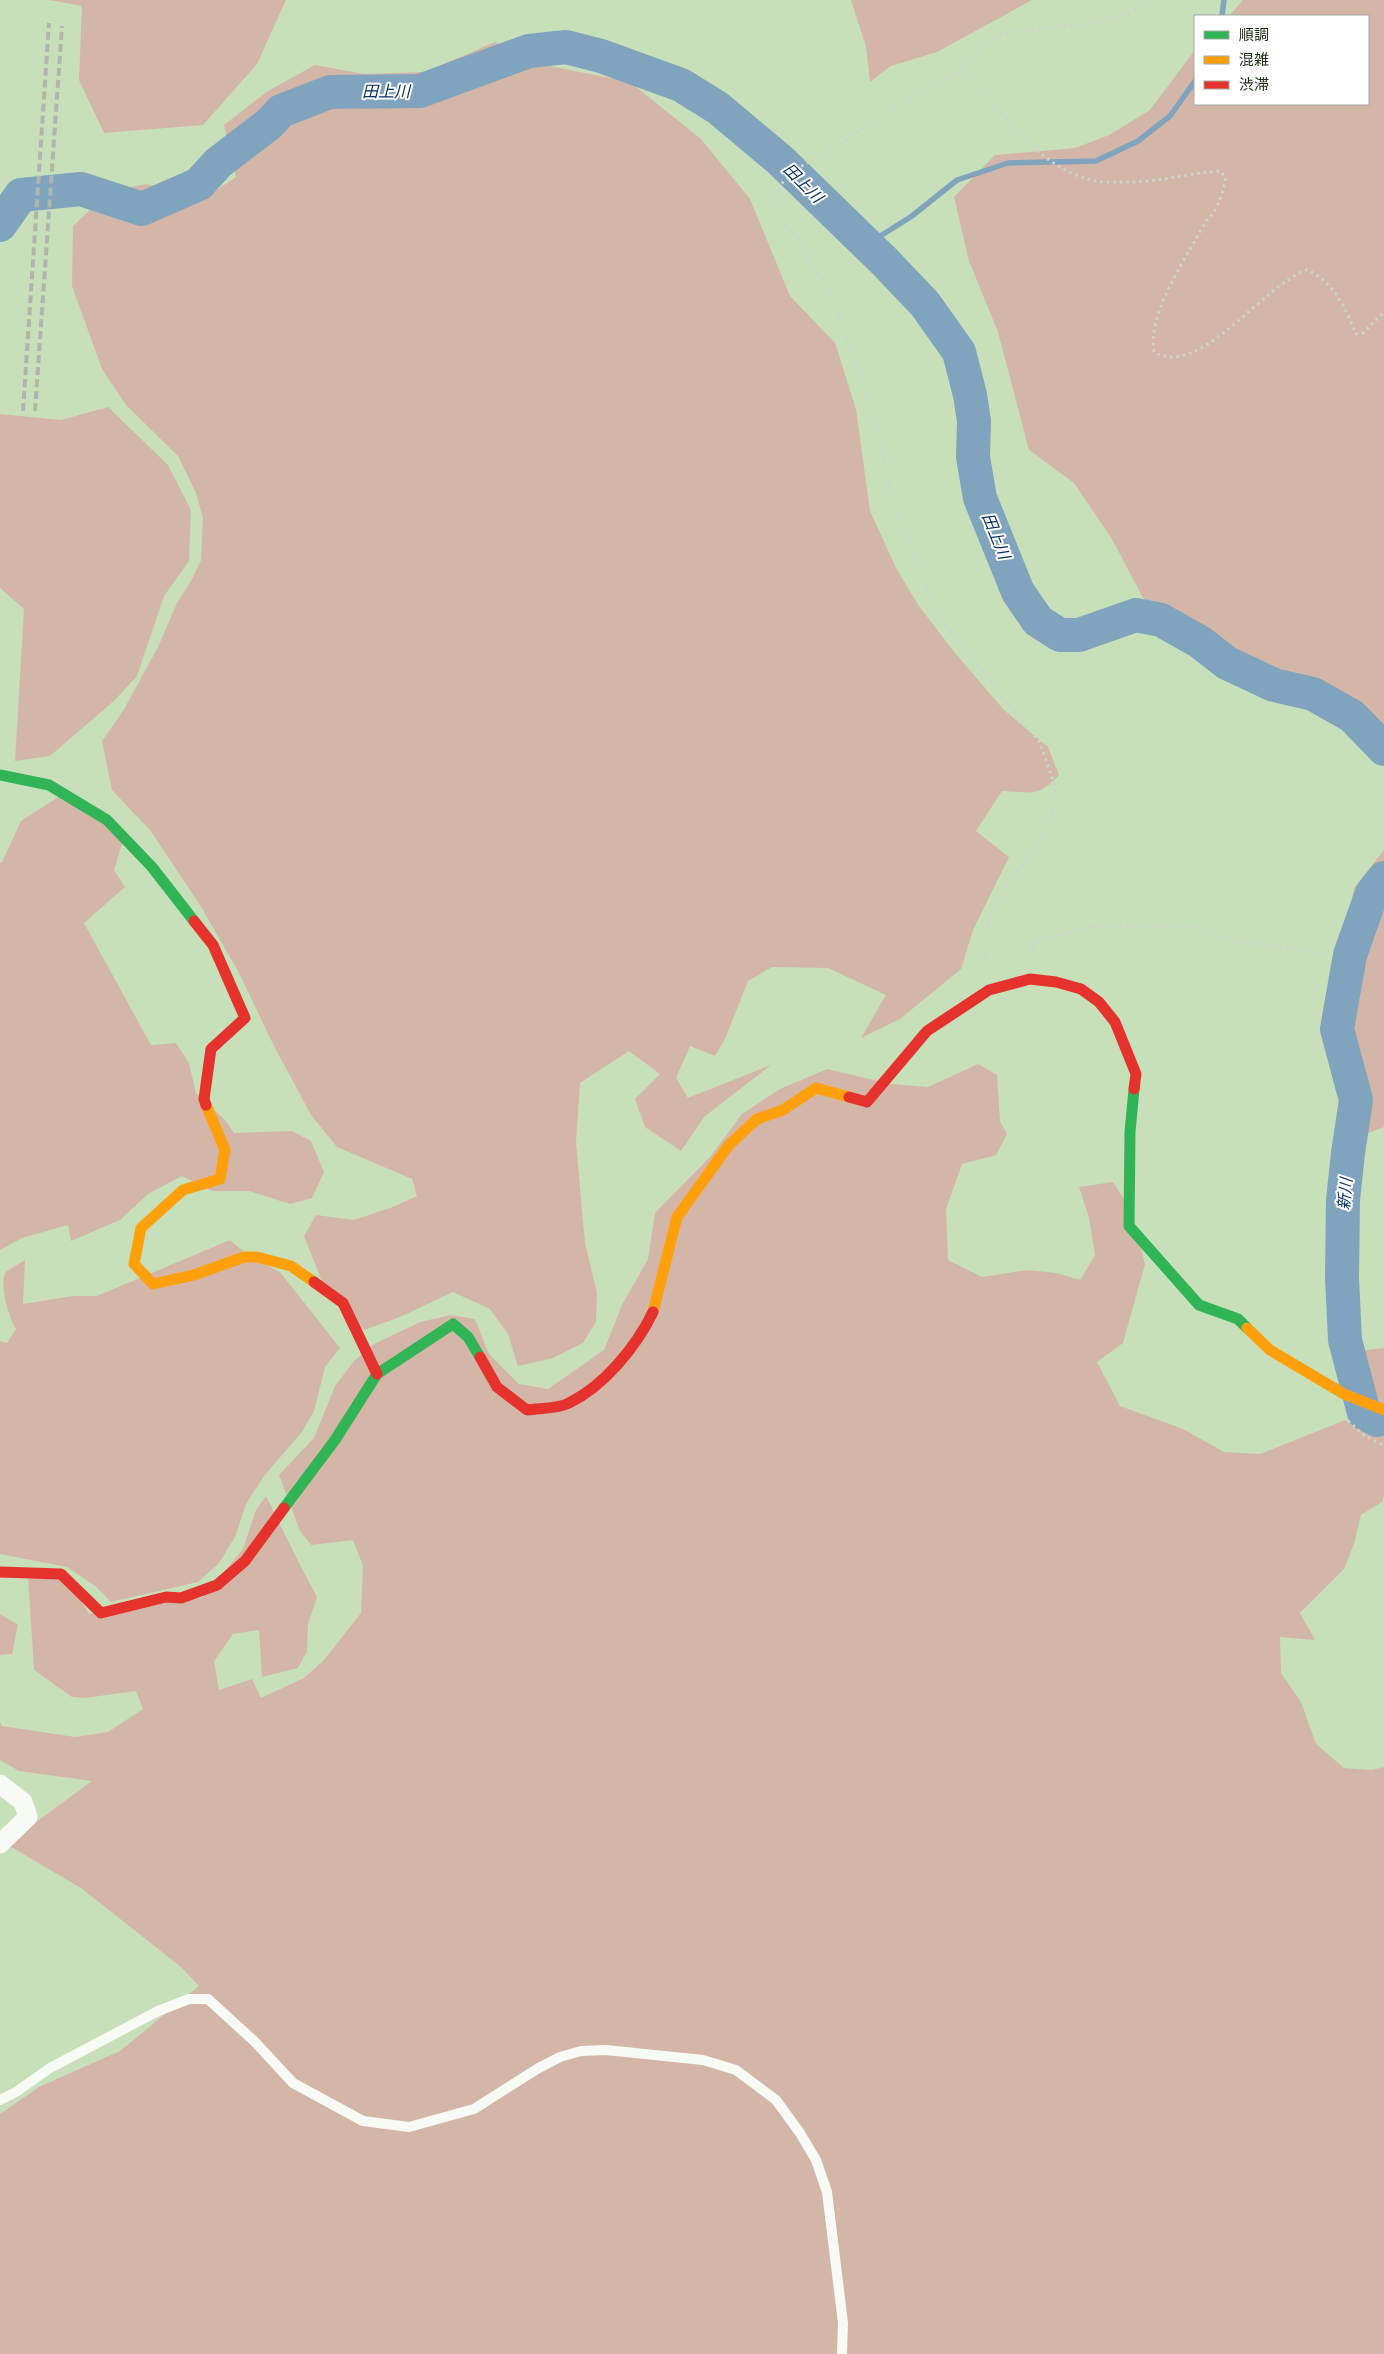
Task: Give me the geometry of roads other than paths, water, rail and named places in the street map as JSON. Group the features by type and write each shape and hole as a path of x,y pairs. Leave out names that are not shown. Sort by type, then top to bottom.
{"street":[{"path":"0,775 49,785 107,820 152,868 213,945 245,1018 211,1049 207,1068 204,1098 225,1150 220,1179 183,1190 141,1228 134,1264 153,1284 194,1275 244,1257 257,1257 291,1266 343,1303 377,1374"},
{"path":"0,1572 61,1574 101,1613 166,1597 181,1598 217,1586 245,1561 335,1440 377,1374 453,1324 468,1337 497,1387 527,1410 568,1404 606,1378 647,1325 655,1309 677,1217 729,1145 757,1119 784,1110 816,1088 867,1102 927,1031 989,990 1030,979 1056,982 1081,989 1100,1002 1115,1022 1136,1074 1130,1132 1129,1226 1200,1305 1238,1319 1270,1350 1344,1394 1384,1410"},
{"path":"0,1784 23,1802 28,1817 0,1844"}],"lane":[{"path":"0,2100 58,2064 158,2011 189,1999 208,1999 254,2041 293,2083 363,2121 410,2127 474,2109 537,2069 560,2057 581,2051 606,2050 703,2060 736,2070 776,2100 800,2132 816,2160 827,2192 843,2323 842,2354"}],"waterway":[{"path":"1222,15 1224,0"},
{"name":"田上川","path":"0,225 21,195 81,189 142,209 199,184 218,163 269,124 281,111 330,92 420,91 529,51 566,47 601,56 681,85 718,108 780,160 885,262 925,304 959,352 970,395 974,421 973,457 980,498 1018,592 1038,621 1060,635 1079,635 1136,615 1161,620 1200,642 1227,663 1274,685 1313,694 1352,716 1384,749"},
{"path":"866,245 912,216 957,180 1008,163 1096,161 1138,141 1170,116 1194,82"},
{"name":"新川","path":"1377,1420 1364,1413 1345,1340 1342,1278 1343,1200 1356,1100 1337,1029 1350,955 1372,893 1384,878"}],"railway":[{"path":"23,411 49,23"},
{"path":"35,411 62,26"}]}
